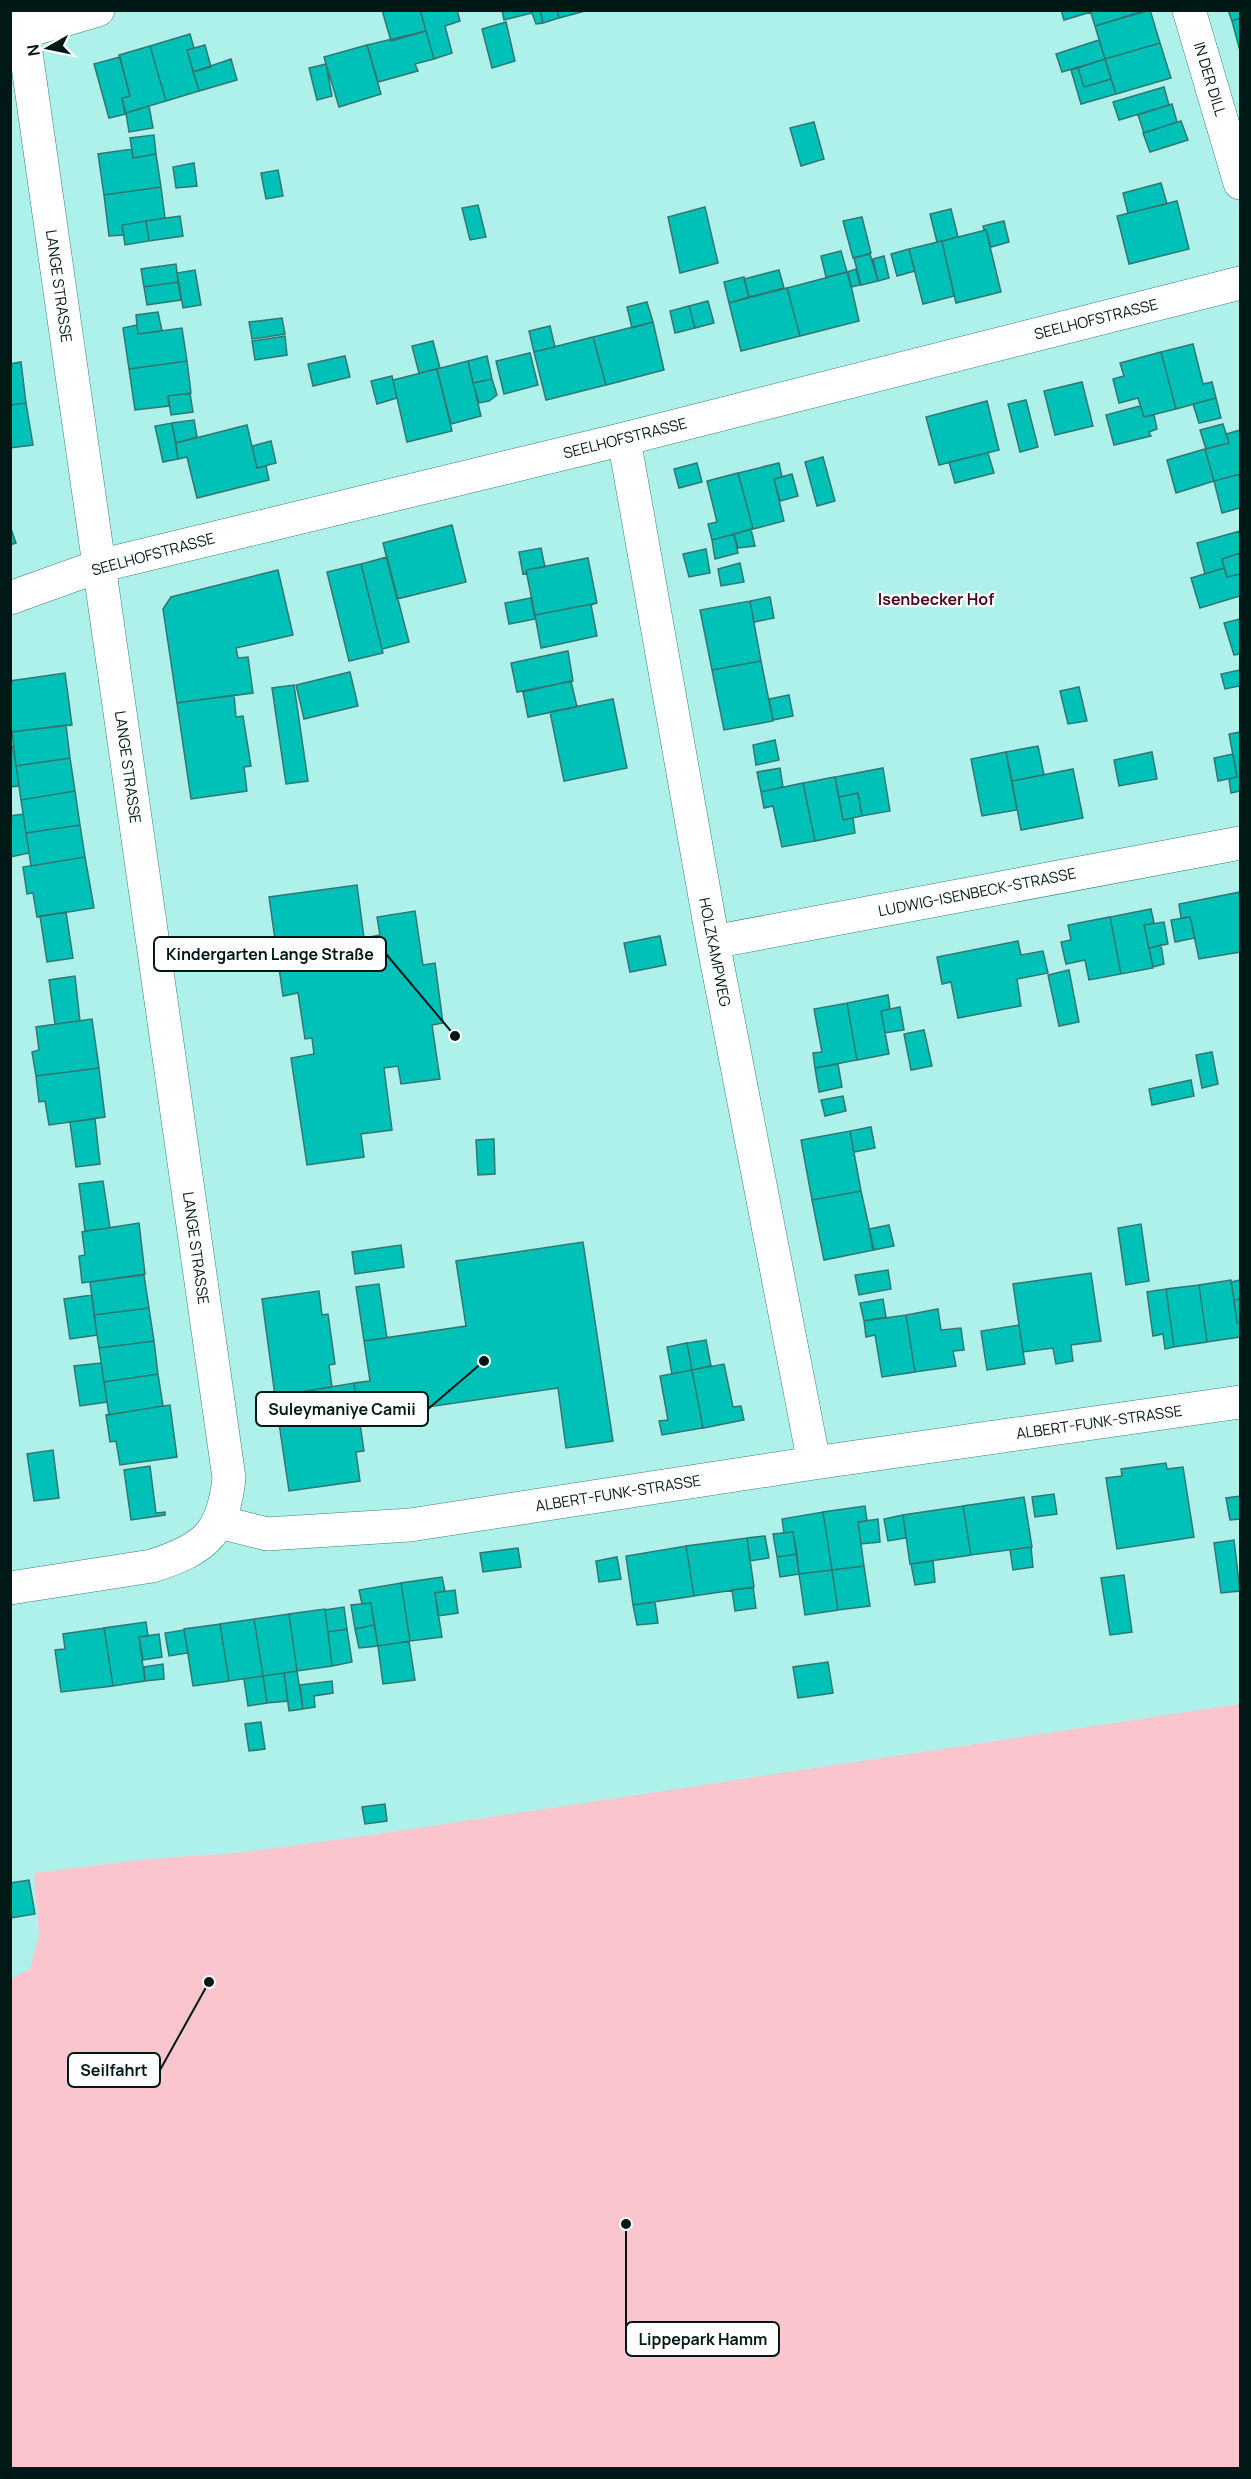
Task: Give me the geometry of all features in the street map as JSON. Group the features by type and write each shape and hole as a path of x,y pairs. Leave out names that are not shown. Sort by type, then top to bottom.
{"street":[{"path":"18,26 98,10"},
{"name":"IN DER DILL","path":"1189,10 1240,183"},
{"name":"LANGE STRASSE","path":"18,26 99,566 229,1478 226,1502 219,1522"},
{"name":"SEELHOFSTRASSE","path":"10,597 99,566 624,439 1240,282"},
{"name":"HOLZKAMPWEG","path":"624,439 713,942 814,1463"},
{"name":"LUDWIG-ISENBECK-STRASSE","path":"713,942 1240,843"},
{"name":"ALBERT-FUNK-STRASSE","path":"219,1522 267,1534 410,1525 814,1463 1240,1402"},
{"path":"10,1588 152,1566 174,1559 194,1548 208,1538 219,1522"}],"shaded area":[{"path":"1240,1704 1240,2468 11,2468 10,1979 30,1969 39,1935 34,1873 146,1859 237,1853 378,1834"}],"building":[{"path":"382,10 420,10 426,31 391,41"},
{"path":"420,10 457,10 460,21 445,26 452,53 434,59"},
{"path":"502,10 531,10 532,13 504,20"},
{"path":"531,10 540,10 543,23 536,24"},
{"path":"540,10 557,10 559,18 543,23"},
{"path":"557,10 589,10 559,18"},
{"path":"1061,10 1090,10 1091,12 1064,20"},
{"path":"1090,10 1147,10 1095,26"},
{"path":"1150,10 1160,43 1105,59 1095,26"},
{"path":"1228,10 1240,10 1240,18 1232,21"},
{"path":"1240,18 1240,51 1232,21"},
{"path":"506,22 515,61 492,68 482,29"},
{"path":"426,31 434,59 415,64 418,71 378,82 367,45"},
{"path":"190,34 194,48 187,50 199,91 166,101 150,46"},
{"path":"1099,40 1105,59 1062,72 1056,54"},
{"path":"1160,43 1171,78 1116,94 1105,59"},
{"path":"205,45 211,67 193,72 187,50"},
{"path":"367,45 381,94 339,107 324,57"},
{"path":"150,46 166,101 125,113 122,98 130,96 119,55"},
{"path":"120,57 130,96 122,98 126,114 109,118 94,64"},
{"path":"231,59 237,80 199,91 193,72"},
{"path":"1105,59 1111,79 1084,87 1078,68"},
{"path":"326,64 332,96 317,100 309,68"},
{"path":"1078,68 1084,87 1111,79 1116,94 1081,104 1071,70"},
{"path":"1164,87 1169,105 1119,120 1113,102"},
{"path":"1172,104 1177,122 1144,133 1138,115"},
{"path":"149,106 153,128 129,132 126,113"},
{"path":"1181,121 1188,140 1150,152 1143,133"},
{"path":"814,122 824,159 801,166 790,128"},
{"path":"154,135 156,154 133,158 130,138"},
{"path":"132,149 133,158 156,154 161,187 104,195 98,154"},
{"path":"194,163 197,186 176,188 173,167"},
{"path":"278,170 283,196 266,199 261,173"},
{"path":"1161,183 1167,204 1128,213 1123,193"},
{"path":"161,187 165,218 122,225 124,235 109,236 104,195"},
{"path":"1177,201 1189,249 1129,264 1117,216"},
{"path":"478,205 486,237 470,240 462,208"},
{"path":"705,207 718,263 680,273 668,217"},
{"path":"951,209 958,237 937,242 930,214"},
{"path":"180,216 183,236 149,241 146,221"},
{"path":"862,217 871,253 853,258 843,221"},
{"path":"146,221 149,241 125,245 122,225"},
{"path":"1004,221 1009,242 991,247 983,226"},
{"path":"986,230 1001,292 956,303 942,241"},
{"path":"942,241 954,296 923,304 909,249"},
{"path":"909,249 915,271 897,276 891,254"},
{"path":"841,251 847,272 826,277 821,256"},
{"path":"870,254 878,281 861,285 854,258"},
{"path":"884,256 889,278 878,281 873,259"},
{"path":"176,264 178,282 144,287 141,269"},
{"path":"856,269 860,285 851,287 847,272"},
{"path":"195,270 201,305 183,308 177,273"},
{"path":"779,270 784,288 749,297 744,279"},
{"path":"848,272 859,321 800,336 787,288"},
{"path":"744,277 749,297 729,303 724,282"},
{"path":"178,282 181,300 147,305 144,287"},
{"path":"787,288 800,336 741,351 729,303"},
{"path":"708,301 714,323 695,328 689,306"},
{"path":"647,302 653,322 632,328 627,307"},
{"path":"689,306 695,328 675,333 670,311"},
{"path":"158,312 162,331 138,334 136,315"},
{"path":"282,318 285,334 252,339 249,322"},
{"path":"653,322 664,370 606,385 593,337"},
{"path":"137,325 138,334 182,328 187,361 129,369 123,328"},
{"path":"550,326 555,347 534,352 529,331"},
{"path":"285,336 287,355 255,360 252,341"},
{"path":"593,337 606,385 546,400 534,352"},
{"path":"433,341 440,368 419,373 412,346"},
{"path":"1193,344 1203,384 1212,382 1216,398 1176,409 1161,352"},
{"path":"1161,352 1176,409 1144,417 1138,398 1119,403 1113,379 1124,376 1120,363"},
{"path":"530,353 538,385 504,394 496,361"},
{"path":"345,356 350,377 313,386 308,364"},
{"path":"487,356 492,379 473,383 468,361"},
{"path":"187,361 191,393 168,396 169,406 135,410 129,369"},
{"path":"468,361 481,416 451,424 437,369"},
{"path":"21,362 26,403 10,405 10,364"},
{"path":"437,369 452,431 407,442 393,380"},
{"path":"392,376 397,398 377,404 371,381"},
{"path":"492,379 497,395 489,401 479,403 473,383"},
{"path":"1082,382 1093,426 1055,435 1044,391"},
{"path":"190,393 193,412 171,415 168,396"},
{"path":"1216,398 1221,418 1199,423 1193,404"},
{"path":"1026,400 1038,447 1020,452 1008,404"},
{"path":"987,401 999,450 939,465 926,417"},
{"path":"26,403 33,445 10,448 10,405"},
{"path":"1140,406 1144,417 1154,415 1157,429 1149,432 1151,436 1114,445 1106,415"},
{"path":"194,420 197,437 176,443 172,423"},
{"path":"172,423 178,459 163,462 155,426"},
{"path":"1223,424 1229,443 1206,449 1200,430"},
{"path":"247,425 257,468 266,466 269,480 197,498 187,457 178,459 176,443"},
{"path":"1240,430 1240,474 1214,481 1205,449 1229,443 1226,434"},
{"path":"271,441 276,463 257,468 252,446"},
{"path":"1205,449 1214,481 1176,493 1167,460"},
{"path":"988,453 994,473 955,483 949,462"},
{"path":"823,457 835,501 817,506 805,462"},
{"path":"697,463 702,482 679,488 674,469"},
{"path":"779,463 782,477 774,479 784,521 753,529 738,473"},
{"path":"738,473 753,529 712,540 708,524 717,522 707,481"},
{"path":"792,474 798,496 780,501 774,479"},
{"path":"1240,474 1240,508 1222,513 1214,481"},
{"path":"452,525 466,582 397,599 383,543"},
{"path":"10,526 16,543 10,545"},
{"path":"751,529 755,546 738,548 734,534"},
{"path":"1240,531 1240,553 1222,559 1224,568 1205,574 1197,543"},
{"path":"734,534 738,553 715,559 712,540"},
{"path":"541,548 545,567 526,570 527,573 523,574 519,552"},
{"path":"706,549 710,573 689,577 683,554"},
{"path":"1240,553 1240,574 1227,577 1222,559"},
{"path":"387,557 409,642 382,649 361,564"},
{"path":"588,558 597,603 535,615 526,570"},
{"path":"740,563 744,582 721,586 718,569"},
{"path":"361,564 383,653 349,661 327,572"},
{"path":"1224,568 1227,577 1240,574 1240,596 1200,608 1191,578"},
{"path":"278,570 293,635 236,648 238,658 248,657 253,693 177,703 163,609 171,597"},
{"path":"770,597 774,618 754,622 750,601"},
{"path":"531,598 535,619 509,624 505,603"},
{"path":"750,601 761,661 712,670 700,610"},
{"path":"597,603 591,605 597,636 541,648 535,615"},
{"path":"1240,619 1240,654 1234,655 1224,623"},
{"path":"568,651 573,681 517,692 511,663"},
{"path":"761,661 773,721 724,730 712,670"},
{"path":"1240,670 1240,686 1225,689 1221,674"},
{"path":"350,672 358,706 304,719 296,685"},
{"path":"65,673 72,725 10,732 10,681"},
{"path":"571,681 577,707 528,717 523,692"},
{"path":"294,685 308,781 286,784 272,688"},
{"path":"1079,687 1087,721 1068,724 1060,691"},
{"path":"234,695 236,717 243,716 251,766 244,767 247,791 191,799 177,703"},
{"path":"789,695 793,716 773,720 769,699"},
{"path":"613,699 627,768 564,781 550,712"},
{"path":"66,725 70,758 16,766 12,732"},
{"path":"1240,732 1240,791 1231,793 1229,779 1237,777 1229,734"},
{"path":"775,740 779,760 756,765 753,745"},
{"path":"10,746 13,746 19,786 10,787"},
{"path":"1038,746 1044,775 1012,781 1006,752"},
{"path":"1006,752 1017,810 982,816 971,759"},
{"path":"1152,752 1157,779 1119,786 1114,760"},
{"path":"1233,754 1237,777 1218,781 1214,758"},
{"path":"70,758 75,791 21,800 16,766"},
{"path":"780,768 783,787 761,792 757,772"},
{"path":"883,768 890,811 862,816 858,793 839,797 835,777"},
{"path":"1073,769 1083,818 1021,830 1012,781"},
{"path":"835,777 843,820 853,818 855,833 815,841 803,783"},
{"path":"803,783 815,841 782,847 773,806 764,808 761,792"},
{"path":"75,791 80,825 26,833 21,800"},
{"path":"858,793 862,816 843,820 839,797"},
{"path":"23,814 29,853 10,857 10,816"},
{"path":"80,825 85,857 31,866 26,833"},
{"path":"85,857 94,908 37,917 33,893 27,894 23,867"},
{"path":"357,885 364,938 380,935 377,917 415,911 423,965 435,963 443,1023 432,1025 440,1079 401,1084 398,1066 384,1068 392,1130 361,1134 364,1157 307,1165 291,1058 314,1054 312,1038 305,1039 298,993 283,996 269,897"},
{"path":"1240,892 1240,952 1199,959 1190,917 1181,918 1179,904"},
{"path":"1151,909 1154,923 1144,925 1153,968 1121,974 1110,917"},
{"path":"66,912 73,958 47,962 40,916"},
{"path":"1110,917 1121,974 1089,980 1085,960 1066,964 1061,942 1071,940 1068,925"},
{"path":"1190,917 1195,938 1175,942 1171,920"},
{"path":"1164,922 1168,944 1149,948 1144,925"},
{"path":"660,936 666,965 630,972 624,943"},
{"path":"1018,941 1021,955 1043,951 1048,973 1017,979 1021,1006 958,1018 951,982 942,984 937,957"},
{"path":"1161,945 1164,964 1153,967 1149,948"},
{"path":"1069,970 1079,1022 1059,1026 1048,975"},
{"path":"75,976 80,1021 55,1024 49,980"},
{"path":"888,995 890,1009 881,1011 889,1054 857,1060 847,1003"},
{"path":"847,1003 857,1060 815,1068 813,1053 822,1052 814,1009"},
{"path":"900,1007 904,1030 885,1033 881,1011"},
{"path":"92,1019 99,1068 36,1076 32,1052 39,1050 36,1027"},
{"path":"924,1030 932,1066 911,1070 904,1034"},
{"path":"1212,1052 1218,1084 1202,1088 1196,1055"},
{"path":"838,1064 842,1087 819,1092 815,1068"},
{"path":"99,1068 105,1117 49,1125 45,1101 39,1102 36,1076"},
{"path":"1191,1080 1194,1096 1152,1105 1149,1089"},
{"path":"843,1096 846,1111 825,1116 821,1100"},
{"path":"95,1119 100,1164 76,1167 70,1122"},
{"path":"871,1127 875,1148 854,1152 850,1131"},
{"path":"850,1131 861,1191 812,1200 801,1140"},
{"path":"494,1139 495,1174 478,1175 476,1140"},
{"path":"103,1181 110,1228 85,1231 79,1184"},
{"path":"861,1191 874,1250 824,1260 812,1200"},
{"path":"139,1223 145,1274 82,1283 79,1256 85,1255 82,1232"},
{"path":"1141,1224 1149,1281 1126,1285 1118,1228"},
{"path":"889,1225 894,1246 873,1250 869,1229"},
{"path":"583,1242 613,1441 566,1448 558,1388 359,1417 354,1383 370,1381 364,1341 466,1326 456,1261"},
{"path":"401,1245 404,1267 355,1274 352,1252"},
{"path":"888,1270 891,1289 859,1295 855,1275"},
{"path":"1091,1273 1101,1341 1071,1345 1073,1361 1056,1364 1053,1348 1023,1352 1013,1284"},
{"path":"144,1275 149,1308 94,1315 90,1282"},
{"path":"1231,1280 1237,1323 1240,1323 1240,1337 1207,1342 1199,1285"},
{"path":"1240,1280 1240,1299 1234,1300 1231,1282"},
{"path":"379,1284 387,1338 364,1341 356,1287"},
{"path":"1199,1285 1207,1342 1174,1347 1166,1289"},
{"path":"1166,1289 1174,1347 1165,1349 1163,1334 1153,1336 1147,1292"},
{"path":"319,1291 322,1315 328,1314 335,1364 329,1365 332,1387 275,1396 262,1299"},
{"path":"92,1295 97,1335 70,1339 64,1299"},
{"path":"883,1299 886,1317 864,1321 860,1303"},
{"path":"1240,1299 1240,1323 1237,1323 1234,1300"},
{"path":"149,1308 154,1341 99,1348 94,1315"},
{"path":"938,1309 941,1330 961,1328 964,1350 953,1351 956,1366 915,1372 906,1315"},
{"path":"906,1315 915,1372 882,1377 875,1335 866,1337 864,1321"},
{"path":"1019,1325 1025,1364 987,1370 981,1331"},
{"path":"706,1340 711,1366 692,1370 687,1343"},
{"path":"154,1341 158,1374 104,1382 99,1348"},
{"path":"687,1343 692,1370 672,1374 667,1347"},
{"path":"101,1363 107,1402 80,1406 74,1366"},
{"path":"724,1364 733,1407 741,1406 744,1420 703,1428 692,1370"},
{"path":"692,1370 703,1428 662,1435 659,1421 668,1420 660,1376"},
{"path":"158,1374 163,1406 109,1415 104,1382"},
{"path":"354,1383 364,1451 356,1452 360,1481 289,1491 275,1396"},
{"path":"170,1405 177,1457 120,1465 116,1441 110,1442 106,1415"},
{"path":"53,1450 59,1498 34,1501 27,1454"},
{"path":"1166,1463 1167,1469 1183,1467 1194,1537 1117,1549 1106,1478 1122,1476 1121,1469"},
{"path":"150,1466 156,1513 165,1512 165,1515 131,1520 124,1470"},
{"path":"1054,1494 1057,1514 1035,1517 1032,1497"},
{"path":"1240,1496 1240,1519 1230,1520 1226,1498"},
{"path":"1024,1497 1032,1547 971,1555 963,1506"},
{"path":"865,1506 867,1521 858,1522 864,1566 832,1570 823,1512"},
{"path":"963,1506 971,1555 910,1564 903,1515"},
{"path":"823,1512 832,1570 799,1574 793,1532 784,1533 782,1519"},
{"path":"903,1515 906,1538 888,1541 884,1519"},
{"path":"878,1519 880,1542 861,1544 858,1522"},
{"path":"793,1532 797,1554 777,1557 773,1534"},
{"path":"765,1536 769,1558 750,1561 747,1538"},
{"path":"747,1538 754,1587 694,1596 686,1546"},
{"path":"1234,1540 1240,1591 1221,1593 1214,1543"},
{"path":"686,1546 694,1596 633,1605 626,1556"},
{"path":"1031,1547 1033,1567 1013,1570 1010,1550"},
{"path":"518,1548 521,1567 483,1572 480,1553"},
{"path":"797,1554 799,1574 780,1577 777,1557"},
{"path":"617,1557 621,1579 599,1582 596,1561"},
{"path":"933,1561 935,1582 915,1585 911,1564"},
{"path":"864,1566 870,1606 838,1610 832,1570"},
{"path":"832,1570 838,1610 805,1615 799,1574"},
{"path":"1124,1575 1132,1632 1110,1635 1101,1578"},
{"path":"442,1577 445,1591 435,1593 442,1637 410,1641 401,1583"},
{"path":"401,1583 410,1641 378,1646 371,1603 362,1604 359,1590"},
{"path":"753,1587 756,1608 735,1611 732,1590"},
{"path":"455,1590 458,1613 438,1616 435,1593"},
{"path":"655,1602 658,1623 637,1625 633,1605"},
{"path":"371,1603 374,1625 355,1629 351,1605"},
{"path":"344,1607 347,1629 328,1632 325,1610"},
{"path":"325,1609 332,1666 297,1671 289,1614"},
{"path":"289,1614 297,1671 263,1676 254,1619"},
{"path":"254,1619 263,1676 229,1681 220,1624"},
{"path":"146,1622 148,1636 139,1637 145,1681 113,1686 104,1628"},
{"path":"220,1624 229,1681 193,1686 184,1629"},
{"path":"374,1625 378,1646 359,1648 355,1629"},
{"path":"104,1628 113,1686 61,1692 55,1650 65,1649 63,1634"},
{"path":"347,1629 352,1662 332,1666 328,1632"},
{"path":"184,1630 188,1653 169,1656 165,1633"},
{"path":"159,1634 162,1657 143,1660 139,1637"},
{"path":"409,1641 415,1680 383,1684 378,1646"},
{"path":"828,1662 833,1693 798,1698 793,1667"},
{"path":"163,1664 164,1679 145,1681 144,1667"},
{"path":"297,1671 303,1709 289,1711 284,1673"},
{"path":"284,1673 288,1701 267,1703 263,1676"},
{"path":"263,1676 267,1703 248,1706 244,1679"},
{"path":"332,1681 333,1693 314,1696 315,1707 303,1709 300,1685"},
{"path":"261,1722 265,1749 249,1751 245,1724"},
{"path":"385,1804 387,1821 365,1824 362,1807"},
{"path":"29,1880 35,1914 10,1918 10,1883"}],"place":[{"name":"Kindergarten Lange Straße","path":"455,1036"},
{"name":"Suleymaniye Camii","path":"484,1361"},
{"name":"Seilfahrt","path":"209,1982"},
{"name":"Lippepark Hamm","path":"626,2224"}],"district":[{"name":"Isenbecker Hof","path":"936,599"}]}
